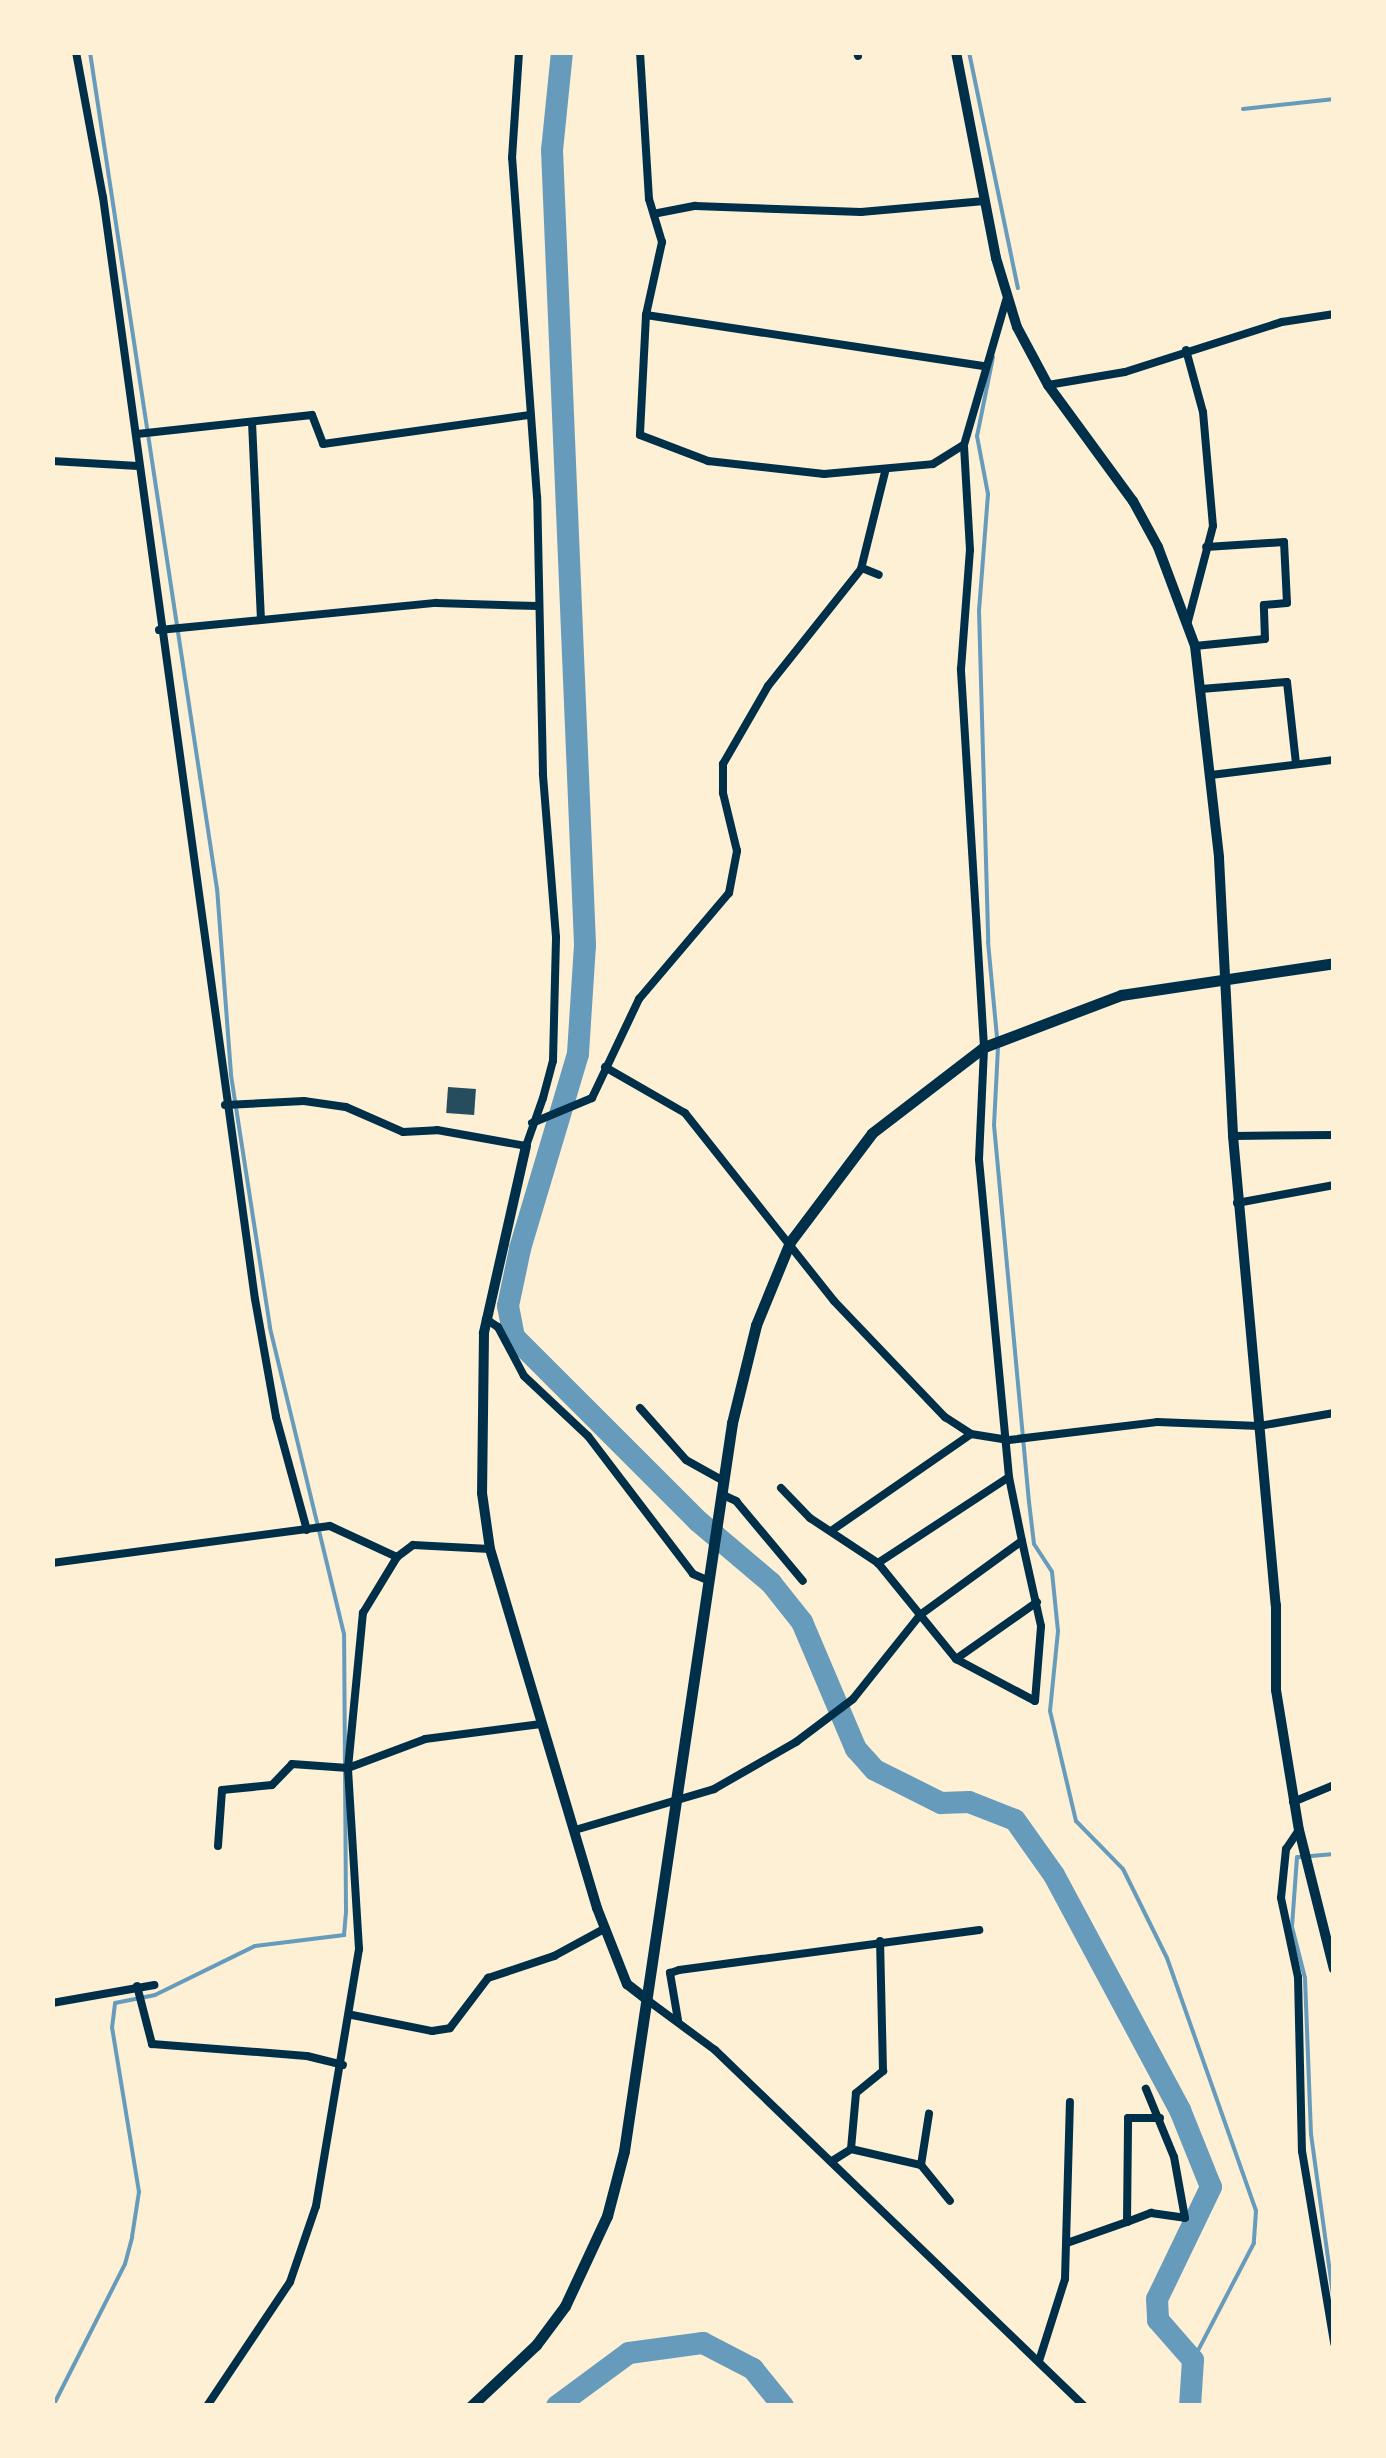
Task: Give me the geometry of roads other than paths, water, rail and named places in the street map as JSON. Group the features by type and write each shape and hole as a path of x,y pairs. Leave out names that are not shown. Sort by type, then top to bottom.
{"main road":[{"path":"471,2406 536,2345 590,2257 624,2151 722,1480 756,1325 790,1242 872,1133 984,1047 1076,1006 1226,977 1334,963"}],"street":[{"path":"76,52 137,434 159,630 202,900 225,1105 276,1417 307,1530"},
{"path":"518,52 512,158 530,414 556,937 552,1060 526,1146 486,1318 481,1446 490,1549 604,1929 627,1984 678,2020 832,2161 1084,2406"},
{"path":"640,52 650,198 658,213 662,242 646,315 640,434 708,461 773,472 885,472 932,464 964,446"},
{"path":"956,52 1006,300 1048,384 1133,501 1196,646 1212,775 1237,1202 1259,1426 1276,1690 1298,1830 1334,1969"},
{"path":"658,213 695,206 878,212 986,201"},
{"path":"781,1488 831,1531 878,1563 956,1660 1035,1701 1037,1602 1009,1477 979,1159 984,1047 961,669 970,550 964,446 983,366 1006,300"},
{"path":"1048,384 1125,372 1282,322 1334,314"},
{"path":"646,315 983,366"},
{"path":"1186,350 1202,412 1213,526 1188,621"},
{"path":"137,434 312,415 322,444 530,414"},
{"path":"252,422 261,620"},
{"path":"52,461 138,466"},
{"path":"532,1123 592,1098 640,999 729,893 737,851 722,793 724,764 743,723 862,568 885,472"},
{"path":"1196,646 1266,639 1264,605 1287,603 1284,542 1206,547"},
{"path":"862,568 879,574"},
{"path":"159,630 436,602 537,606"},
{"path":"1202,689 1287,682 1296,764"},
{"path":"1212,775 1334,760"},
{"path":"605,1067 685,1113 885,1355 945,1417 971,1434 1008,1440 1158,1422 1259,1426 1334,1413"},
{"path":"225,1105 304,1101 346,1107 402,1132 436,1130 526,1146"},
{"path":"1233,1136 1334,1136"},
{"path":"1237,1202 1334,1184"},
{"path":"486,1318 498,1327 524,1376 588,1436 693,1574 707,1576"},
{"path":"640,1408 686,1460 722,1480"},
{"path":"831,1531 971,1434"},
{"path":"878,1563 1009,1477"},
{"path":"719,1499 736,1501 803,1581"},
{"path":"52,1563 330,1526 397,1557"},
{"path":"574,1830 714,1789 821,1722 853,1698 920,1615 1022,1541"},
{"path":"207,2406 290,2282 316,2206 352,2015 360,1949 348,1768 358,1636 397,1557 413,1545 490,1549"},
{"path":"956,1660 1037,1602"},
{"path":"218,1846 222,1790 272,1785 292,1764 348,1768 426,1738 541,1724"},
{"path":"1293,1802 1334,1785"},
{"path":"1298,1830 1286,1849 1282,1898 1298,1976 1302,2151 1334,2343"},
{"path":"352,2015 432,2031 450,2028 488,1978 554,1956 604,1929"},
{"path":"678,2020 670,1973 979,1930"},
{"path":"851,2149 856,2094 883,2070 880,1941"},
{"path":"52,2004 154,1985"},
{"path":"137,1986 152,2044 307,2056 343,2065"},
{"path":"1068,2244 1151,2213 1186,2218 1160,2118 1146,2089"},
{"path":"1039,2361 1065,2279 1070,2102"},
{"path":"921,2165 929,2114"},
{"path":"1127,2222 1128,2118 1160,2118"},
{"path":"832,2161 851,2149 921,2165 950,2202"}],"waterway":[{"path":"53,2406 125,2264 139,2192 112,2028 115,2003 155,1995 255,1946 344,1935 346,1910 344,1634 270,1327 231,1074 217,889 90,52"},
{"path":"562,52 552,150 585,945 578,1054 520,1249 508,1306 514,1337 698,1521 771,1583 802,1622 856,1749 875,1770 941,1803 969,1802 1015,1820 1054,1875 1180,2110 1211,2187 1157,2299 1158,2320 1193,2360 1190,2406"},
{"path":"969,52 1018,288"},
{"path":"1243,109 1334,99"},
{"path":"993,357 977,436 988,494 979,610 988,942 997,1038"},
{"path":"998,1047 994,1125 1029,1502 1034,1544 1052,1572 1058,1631 1050,1711 1076,1821 1123,1869 1167,1958 1256,2211 1254,2243 1193,2360"},
{"path":"1334,1854 1297,1857 1292,1927 1305,1978 1311,2134 1334,2302"},
{"path":"557,2406 629,2353 703,2343 753,2369 783,2406"}]}
